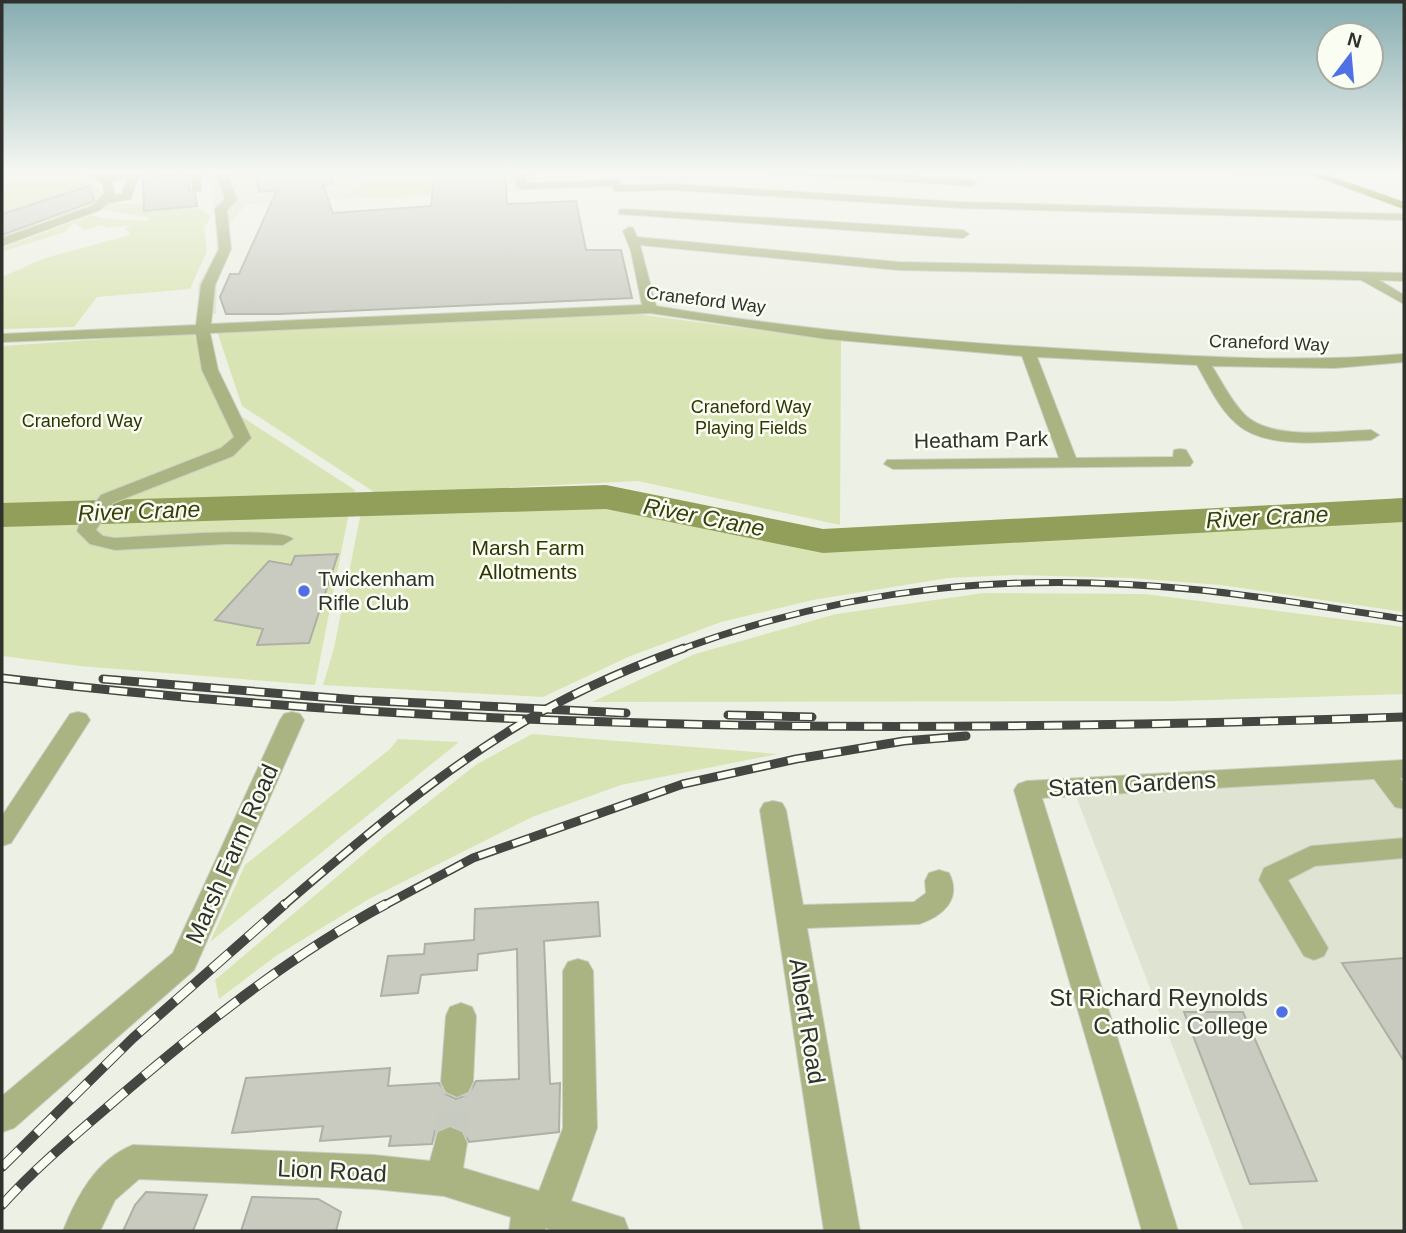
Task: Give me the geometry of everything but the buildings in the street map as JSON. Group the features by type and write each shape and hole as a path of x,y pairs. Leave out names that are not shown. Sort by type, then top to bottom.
{"street":[{"path":"2,242 42,228"},
{"path":"223,228 225,248 208,285 203,327 209,370 243,438 227,452 120,492 102,503 86,531 97,540 116,544 227,538 284,539"},
{"path":"627,228 637,251 654,314"},
{"path":"863,228 963,234"},
{"path":"631,240 898,266 1404,278"},
{"path":"1364,277 1404,300"},
{"name":"Craneford Way","path":"2,338 203,327 264,329 654,314 931,346 1028,352 1349,365 1404,358"},
{"name":"Heatham Park","path":"1028,352 1069,461"},
{"path":"1201,360 1241,421 1263,432 1290,436 1371,435"},
{"name":"Heatham Park","path":"894,464 1184,461 1180,454"},
{"path":"2,836 78,720"},
{"name":"Marsh Farm Road","path":"2,1117 184,961 292,720"},
{"path":"1392,769 1404,800"},
{"name":"Staten Gardens","path":"1160,1231 1027,790 1392,769"},
{"name":"Albert Road","path":"773,810 842,1231"},
{"path":"1314,948 1273,880 1275,875 1311,856 1404,848"},
{"path":"790,917 919,913 940,898 939,881"},
{"path":"535,1217 579,1128 578,971"},
{"path":"457,1082 461,1016"},
{"path":"444,1179 450,1143"},
{"name":"Lion Road","path":"81,1231 103,1188 133,1162 374,1172 444,1179 535,1217 611,1231"}],"shaded area":[{"path":"215,228 230,228 217,276 216,314 199,315 198,285 217,251"},
{"name":"St Richard Reynolds Catholic College","path":"1404,775 1404,1231 1244,1231 1075,794"}],"green space":[{"path":"2,228 34,228 2,238"},
{"path":"58,228 69,228 65,232 2,252 2,248"},
{"path":"126,228 204,228 207,251 190,289 97,297 74,327 2,329 2,277 45,258 130,235"},
{"name":"Craneford Way Playing Fields","path":"636,314 841,341 840,525 638,481 377,494 242,406 217,331"},
{"name":"Craneford Way","path":"193,333 237,438 230,447 88,503 2,506 2,346"},
{"path":"239,415 355,490 354,500 110,502 232,452"},
{"name":"Marsh Farm Allotments","path":"1395,498 1404,498 1404,612 1221,585 1131,578 1014,575 948,578 813,600 721,622 628,657 543,697 323,685 334,648 361,512 593,505 825,546 1380,514"},
{"path":"349,512 315,685 80,666 2,656 2,521"},
{"path":"984,593 1145,594 1404,627 1404,694 1177,701 592,702 695,654 836,614"},
{"path":"532,734 778,754 621,785 532,817 369,899 276,956 219,999 215,980 385,836 477,764"},
{"path":"398,739 459,742 210,942 245,865 390,749"}],"waterway":[{"name":"River Crane","path":"2,515 606,497 823,541 1404,510"}],"tunnel":[{"path":"450,1143 457,1082"}],"railway":[{"path":"679,650 744,628 808,611 872,598 1000,584 1132,584 1200,590 1404,619"},
{"path":"546,709 592,686 684,648"},
{"path":"2,678 351,710 529,719"},
{"path":"103,679 358,700 546,709"},
{"path":"529,719 546,709"},
{"path":"546,709 626,713"},
{"path":"728,715 812,717"},
{"path":"529,719 702,724 1053,726 1404,717"},
{"path":"283,906 419,794 476,752 529,719"},
{"path":"383,906 473,858 683,784 796,759 904,741 966,736"},
{"path":"2,1167 133,1038 285,904"},
{"path":"2,1205 74,1136 214,1018 315,946 386,904"}],"place":[{"name":"Twickenham Rifle Club","path":"304,591"},
{"name":"St Richard Reynolds Catholic College","path":"1282,1012"}]}
